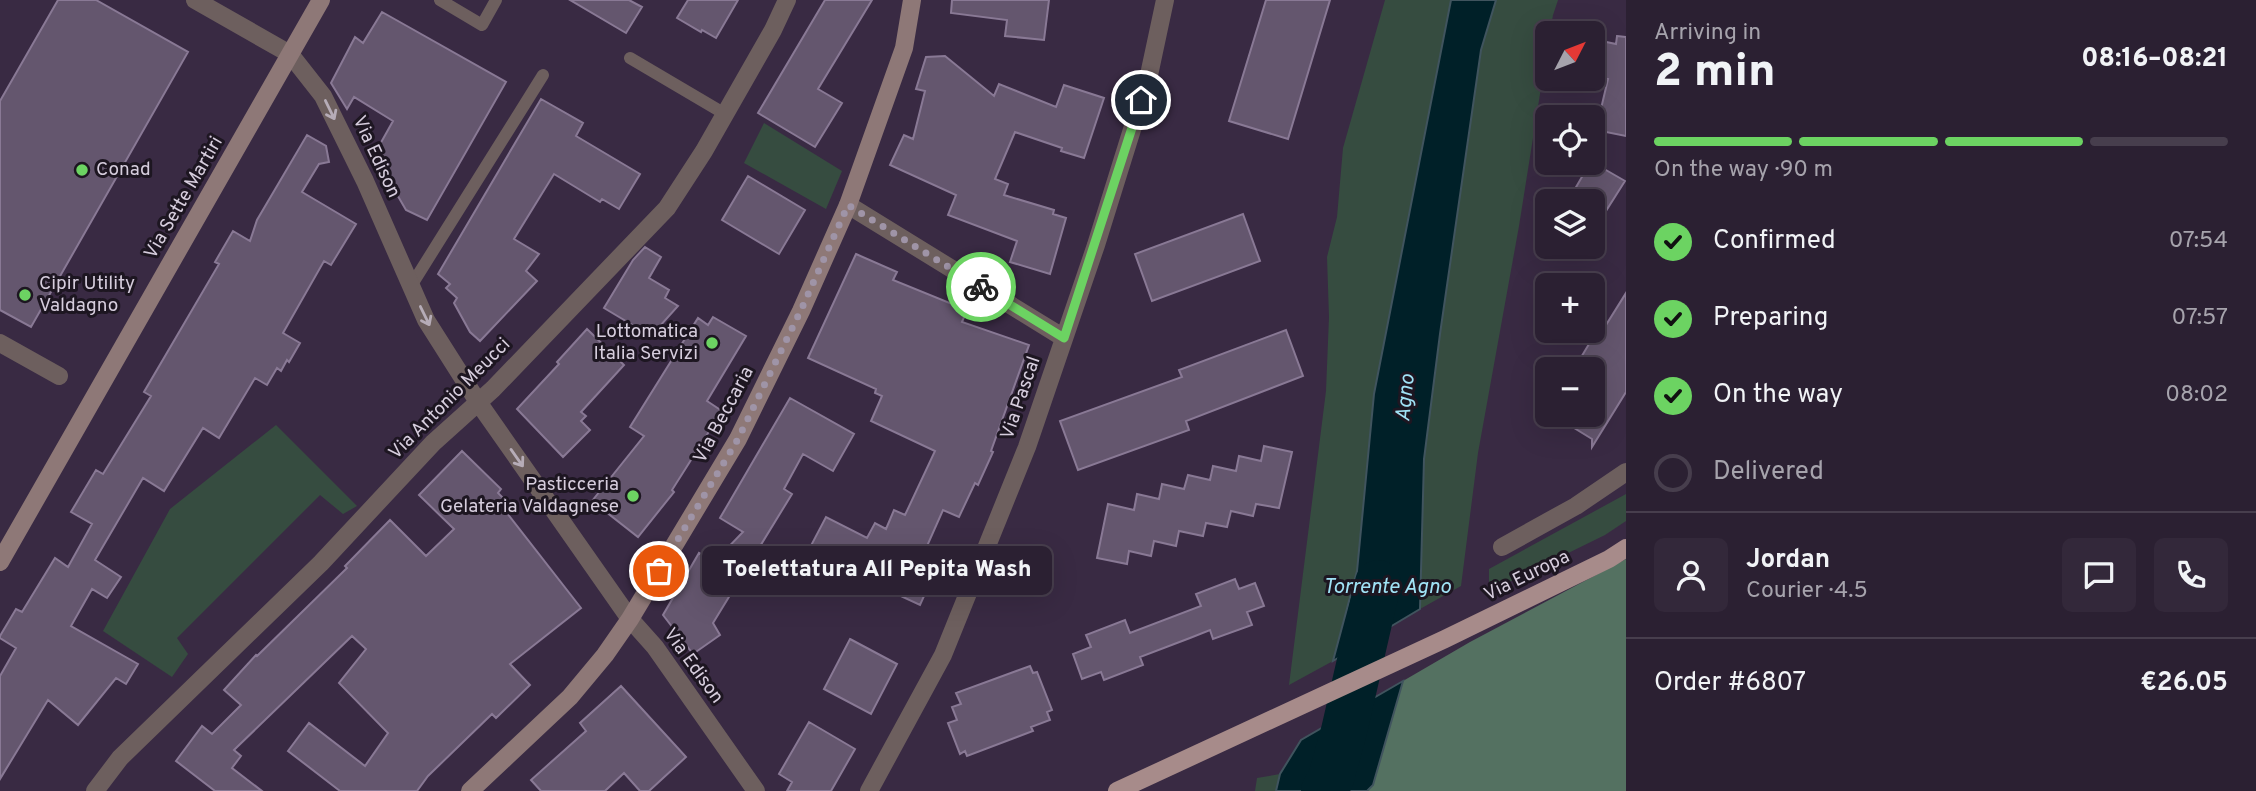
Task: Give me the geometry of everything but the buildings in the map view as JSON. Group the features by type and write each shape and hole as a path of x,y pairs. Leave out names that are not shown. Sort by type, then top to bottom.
{"main road":[{"name":"Via Europa","path":"1117,791 1445,639 1609,559 1626,548"}],"street":[{"path":"195,0 290,54"},
{"name":"Via Sette Martiri","path":"0,562 321,0"},
{"name":"Via Antonio Meucci","path":"95,791 120,758 321,563 433,443 478,402 667,208 725,114 787,0"},
{"name":"Via Beccaria","path":"470,791 570,697 630,619 738,439 801,310 848,205 904,48 912,0"},
{"name":"Via Pascal","path":"869,791 943,655 1027,447 1149,75 1165,0"},
{"name":"Via Edison","path":"290,54 323,96 365,181 426,320 478,402 630,619 655,647 756,791"},
{"path":"848,205 1064,338"},
{"path":"0,343 59,376"},
{"path":"1503,547 1576,506 1626,472"}],"lane":[{"path":"440,0 482,25 496,0"},
{"path":"630,58 725,114"},
{"path":"411,286 543,75"}],"green space":[{"path":"1385,0 1451,0 1374,394 1357,571 1333,661 1289,685 1326,391 1329,317 1327,257 1337,217 1343,148"},
{"path":"1496,0 1558,0 1552,21 1535,21 1535,91 1540,91 1538,105 1535,105 1535,125 1519,226 1478,453 1461,586 1420,609 1424,459 1481,50"},
{"path":"764,123 842,171 826,209 744,163"},
{"path":"276,425 357,506 343,514 320,495 177,638 188,654 172,677 103,631 170,509"},
{"path":"1626,494 1626,521 1605,535 1489,592 1489,569"},
{"path":"1626,559 1626,791 1367,791 1373,785 1403,681"},
{"path":"1280,774 1276,791 1255,791 1257,778"}],"water":[{"name":"Torrente Agno","path":"1451,0 1496,0 1481,50 1424,459 1420,609 1333,661 1357,571 1374,394"},
{"path":"1403,681 1373,785 1367,791 1276,791 1280,774 1301,740"}],"waterway":[{"name":"Agno","path":"1324,791 1331,778 1344,731 1378,583"}],"way so far":[{"path":"659,571 738,439 801,310 848,205 981,287"}],"place":[{"name":"Conad","path":"82,170"},
{"name":"Cipir Utility Valdagno","path":"25,295"},
{"name":"Lottomatica Italia Servizi","path":"712,343"},
{"name":"Pasticceria Gelateria Valdagnese","path":"633,496"},
{"name":"Toelettatura All Pepita Wash","path":"659,571"}],"route":[{"path":"981,287 1064,338 1141,100"}]}
